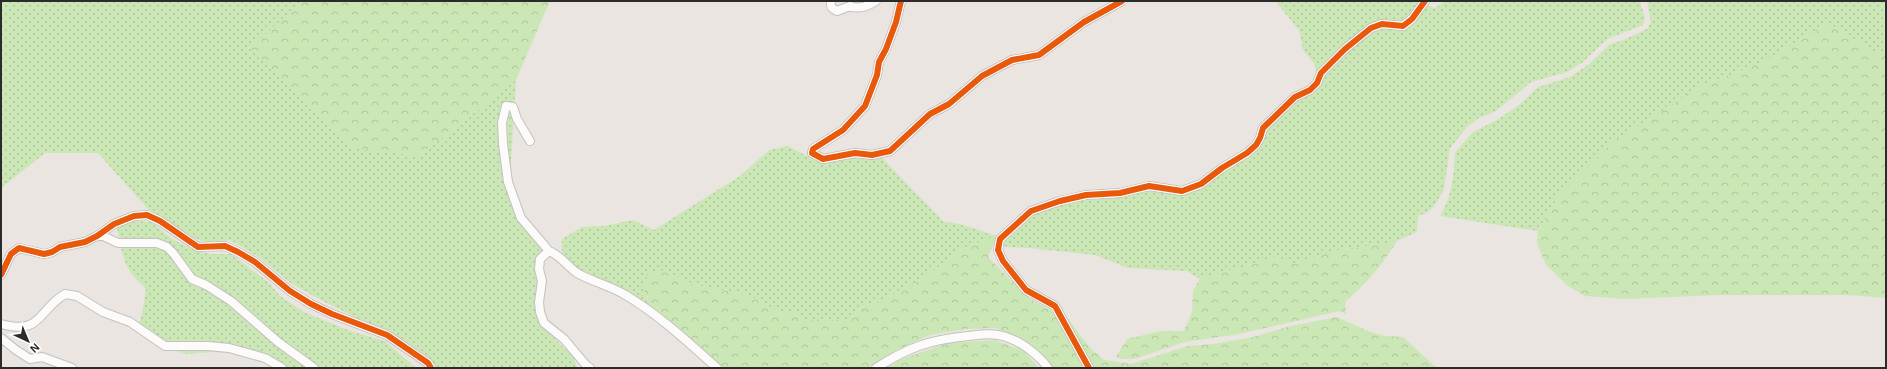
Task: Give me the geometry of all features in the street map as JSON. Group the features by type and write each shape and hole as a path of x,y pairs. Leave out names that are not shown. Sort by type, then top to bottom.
{"street":[{"path":"831,1 833,9 837,11 850,6 860,8 876,1"},
{"path":"901,1 896,22 886,49 879,62 876,76 865,106 843,130 813,149 812,153 822,159 855,154 872,155 890,151 930,114 949,104 982,76 1012,60 1039,55 1084,22 1122,1"},
{"path":"1089,368 1055,306 1026,290 1003,261 998,250 1000,239 1031,210 1060,201 1086,195 1120,193 1149,186 1182,191 1201,184 1256,145 1263,128 1295,96 1310,90 1317,82 1321,73 1345,49 1371,28 1382,24 1404,26 1412,19 1425,1"},
{"path":"530,141 517,119 513,107 506,106 502,130 508,182 521,218 537,239 549,251 556,254 560,260 578,273 621,292 634,300 690,342 717,368"},
{"path":"1,275 11,254 19,248 44,254 52,252 60,247 85,242 97,236 114,224 134,216 147,215 160,221 198,247 225,246 238,252 255,262 290,291 311,304 332,314 387,335 428,363 431,368"},
{"path":"97,236 103,236 118,243 157,243 167,247 174,253 192,279 206,284 231,301 278,342 314,368"},
{"path":"549,251 540,259 539,269 542,281 539,302 540,312 544,322 557,332 590,368"},
{"path":"1,324 21,328 28,326 43,315 65,294 77,296 103,312 130,322 165,346 208,346 229,348 264,358 282,368"},
{"path":"876,368 904,352 927,342 945,338 998,335 1017,341 1042,361 1048,368"},
{"path":"1,338 30,359 42,357 72,368"}],"green space":[{"path":"1,1 302,1 251,49 419,156 516,80 509,195 546,251 537,276 538,292 536,310 541,325 574,358 577,368 435,368 426,355 386,329 359,319 292,284 257,256 230,240 207,243 190,236 148,209 98,153 45,153 1,188"},
{"path":"302,1 550,1 516,80 419,156 353,148 250,48"},
{"path":"1275,1 1423,1 1406,20 1397,22 1381,22 1316,78 1315,65 1303,50 1299,30"},
{"path":"1445,1 1640,1 1645,19 1643,25 1607,39 1583,62 1567,72 1531,82 1496,111 1479,118 1467,127 1450,148 1444,189 1435,205 1428,212 1418,216 1417,232 1397,241 1371,246 1342,249 1294,264 1277,257 1200,279 1186,271 1128,268 1095,255 1007,247 1002,245 1006,237 1033,213 1085,197 1152,188 1178,193 1230,165 1275,120 1370,33 1382,27 1404,28 1425,5 1435,8"},
{"path":"1647,1 1886,1 1886,53 1873,51 1828,23 1762,63 1701,86 1558,197 1538,231 1440,216 1452,186 1455,152 1473,132 1497,120 1519,105 1538,87 1570,77 1588,65 1610,44 1621,41 1647,29 1651,22"},
{"path":"1828,23 1873,51 1886,53 1886,298 1847,295 1720,295 1625,299 1585,296 1568,286 1546,265 1537,244 1538,231 1558,197 1614,141 1701,86 1762,63"},
{"path":"788,146 820,163 837,159 880,156 944,222 964,225 997,236 961,249 924,278 887,298 861,307 851,320 800,319 782,315 763,302 743,294 695,285 660,270 643,290 654,308 589,275 567,259 562,251 562,239 582,227 604,226 633,220 654,230 740,176 769,150"},
{"path":"136,221 152,222 172,239 196,251 211,254 231,254 268,282 280,296 304,312 350,331 385,341 416,368 279,368 276,365 244,355 214,352 187,354 161,347 136,332 142,315 146,289 133,275 125,262 117,227"},
{"path":"997,236 988,257 1030,299 1052,311 1066,334 1083,368 1051,368 1042,355 1024,340 996,328 966,329 930,335 899,349 867,368 724,368 654,308 643,290 648,273 660,270 695,285 743,294 763,302 782,315 795,309 800,319 851,320 861,307 887,298 924,278 961,249"},
{"path":"1397,241 1374,273 1345,302 1346,314 1340,311 1239,334 1185,342 1134,359 1122,359 1116,357 1127,339 1161,331 1184,331 1192,312 1193,291 1200,279 1277,257 1294,264 1342,249 1371,246"},
{"path":"1337,317 1368,331 1385,336 1403,337 1437,368 1091,368 1067,323 1068,319 1090,348 1104,360 1131,364 1188,346 1214,344 1253,337 1291,326"},
{"path":"995,340 1024,351 1039,368 887,368 899,360 948,343"}],"cycle path":[{"path":"901,1 896,22 886,49 879,62 877,75 865,106 843,130 813,149 812,153 823,159 855,153 872,155 890,151 930,114 949,104 982,76 1012,60 1039,55 1084,22 1122,1"},
{"path":"1089,368 1055,306 1026,290 1003,261 998,250 1000,239 1031,211 1060,201 1086,195 1120,193 1149,186 1182,191 1201,184 1222,168 1247,153 1256,145 1263,128 1295,97 1310,90 1317,83 1321,73 1345,49 1371,28 1382,24 1403,26 1412,19 1425,1"},
{"path":"1,275 11,254 19,248 44,254 52,252 60,247 85,242 97,236 114,224 134,216 147,215 160,221 198,247 225,246 238,252 255,262 290,291 311,304 332,314 387,335 428,363 431,368"}]}
